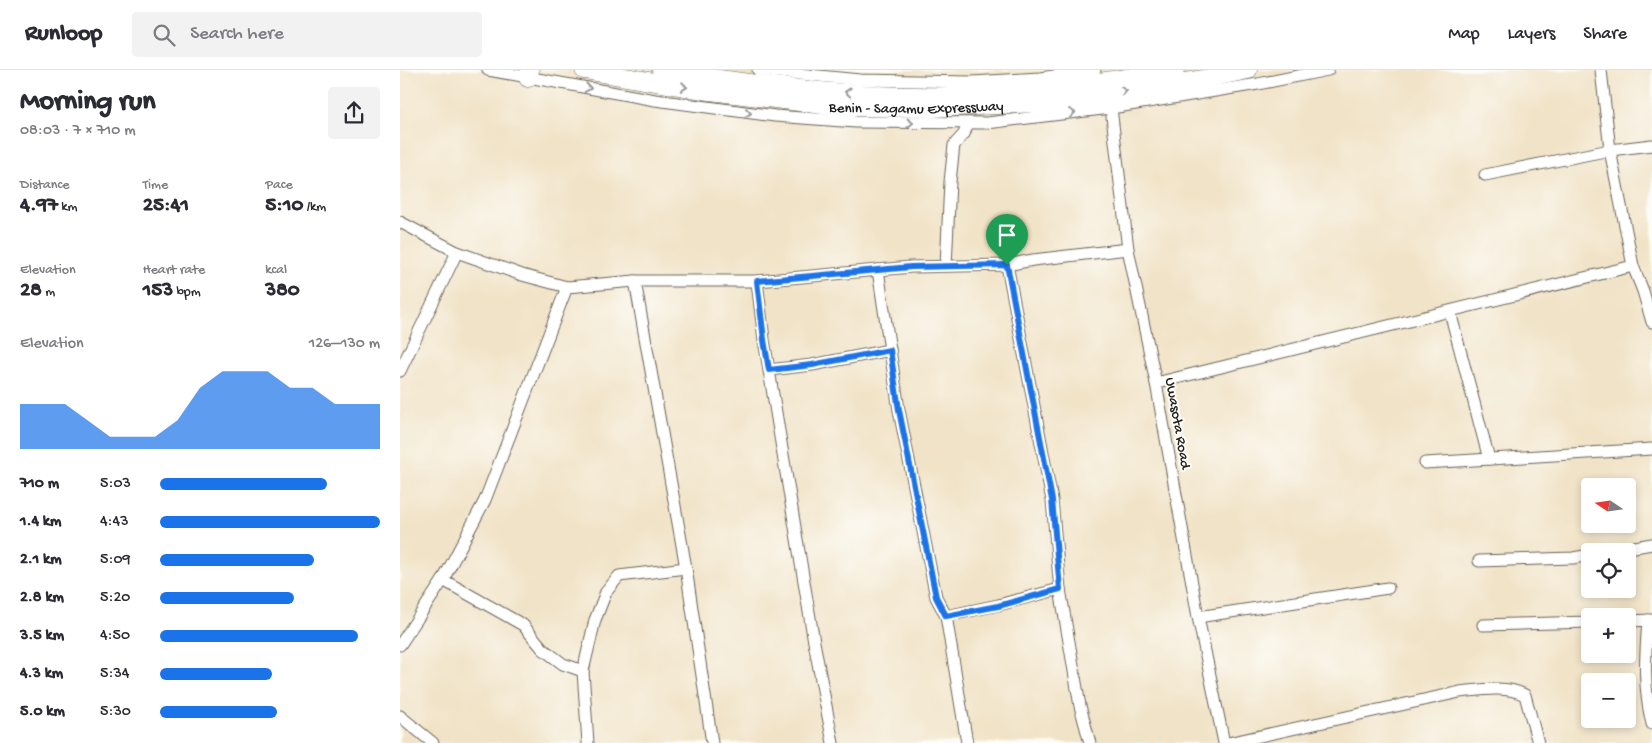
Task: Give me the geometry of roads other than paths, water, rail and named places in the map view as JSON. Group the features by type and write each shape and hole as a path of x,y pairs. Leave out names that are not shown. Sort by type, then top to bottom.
{"highway":[{"name":"Benin - Sagamu Expressway","path":"584,70 702,90 830,106 924,108 1060,102 1248,70"},
{"path":"661,70 759,84 824,90 896,95 948,96 1064,86 1138,77 1175,70"}],"street":[{"path":"488,70 529,74 655,100 775,116 856,122 968,123 987,123 1111,108 1258,84 1328,70"},
{"path":"758,70 860,80 972,82 1095,70"},
{"path":"1601,70 1610,150 1632,266 1648,290 1652,322"},
{"name":"Uwasota Road","path":"1111,108 1128,249 1156,383 1198,617 1224,743"},
{"path":"946,266 950,182 954,145 964,134 968,123"},
{"path":"1484,175 1610,150 1652,145"},
{"path":"400,222 458,252 522,275 567,287 635,281 757,281 911,267 1007,265 1033,260 1128,249"},
{"path":"400,371 458,252"},
{"path":"1007,265 1052,500 1060,589 1080,706 1090,743"},
{"path":"1156,383 1632,266"},
{"path":"878,270 899,410 936,597 946,616 967,743"},
{"path":"635,281 686,568 712,743"},
{"path":"757,281 764,340 814,642 833,743"},
{"path":"400,645 443,580 485,500 567,287"},
{"path":"1450,312 1489,459"},
{"path":"769,370 812,365 890,350"},
{"path":"1424,463 1652,449"},
{"path":"1636,547 1652,544"},
{"path":"1479,561 1581,557"},
{"path":"588,743 583,671 595,620 606,592 619,576 686,568"},
{"path":"443,580 523,625 543,649 563,664 583,671"},
{"path":"1198,617 1388,588"},
{"path":"946,616 998,606 1060,589"},
{"path":"1636,621 1650,620 1644,675 1652,724"},
{"path":"1484,625 1581,622"},
{"path":"1228,743 1460,692 1494,689 1519,692 1525,695 1538,743"},
{"path":"400,716 433,743"}]}
